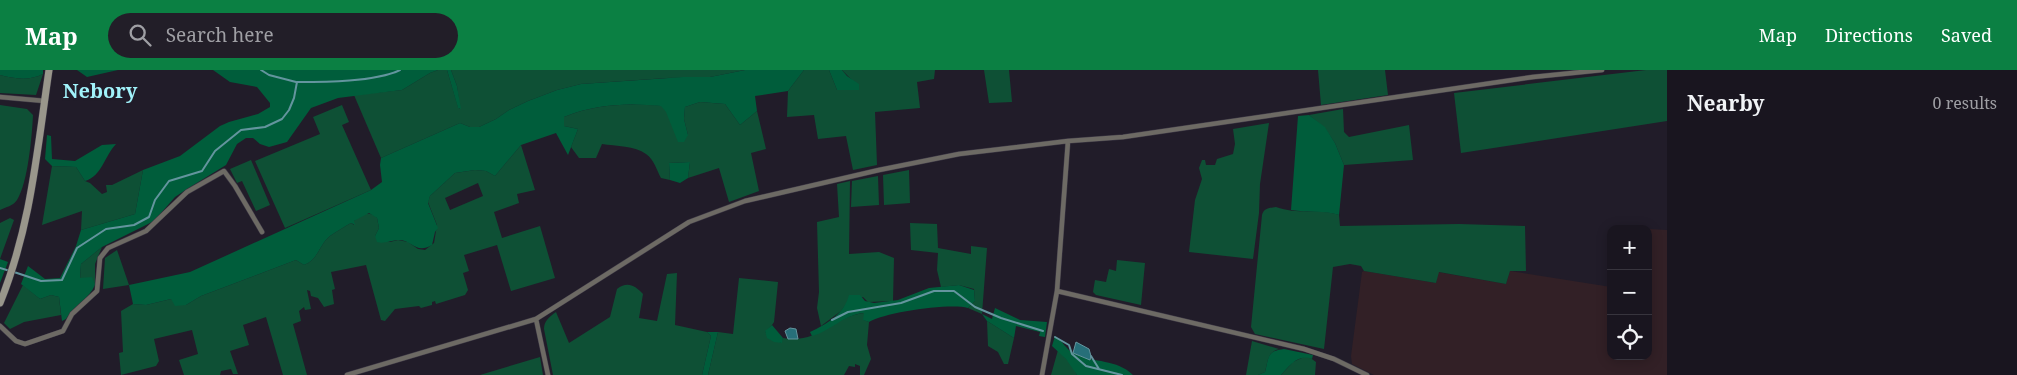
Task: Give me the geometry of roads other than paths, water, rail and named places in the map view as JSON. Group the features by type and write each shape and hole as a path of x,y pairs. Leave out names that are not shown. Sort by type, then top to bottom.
{"main road":[{"path":"0,303 17,255 32,191 49,70"}],"street":[{"path":"347,375 536,318 689,222 745,201 879,170 959,154 1068,141 1132,136 1533,77 1602,70"},
{"path":"0,97 45,101"},
{"path":"1042,375 1057,290 1068,141"},
{"path":"0,326 16,341 25,344 63,331 72,314 97,291 100,258 108,248 146,231 182,196 224,171 262,232"},
{"path":"1057,290 1304,349 1367,375"},
{"path":"536,318 548,375"}],"water":[{"path":"790,328 796,329 798,339 788,339 785,331"},
{"path":"1076,342 1089,349 1090,360 1073,353"}],"waterway":[{"path":"261,70 269,75 296,82"},
{"path":"14,272 41,281 62,280 77,248 106,229 134,225 149,217 155,200 169,181 202,171 215,151 241,130 265,127 282,119 289,110 294,98 297,82 364,79 400,70"},
{"path":"0,268 10,271"},
{"path":"832,320 848,312 901,303 934,291 954,291 975,307 1001,318 1043,331"},
{"path":"1055,337 1069,345 1072,354 1086,366 1122,375"},
{"path":"1091,356 1099,369"}],"district":[{"name":"Nebory","path":"100,91"}]}
